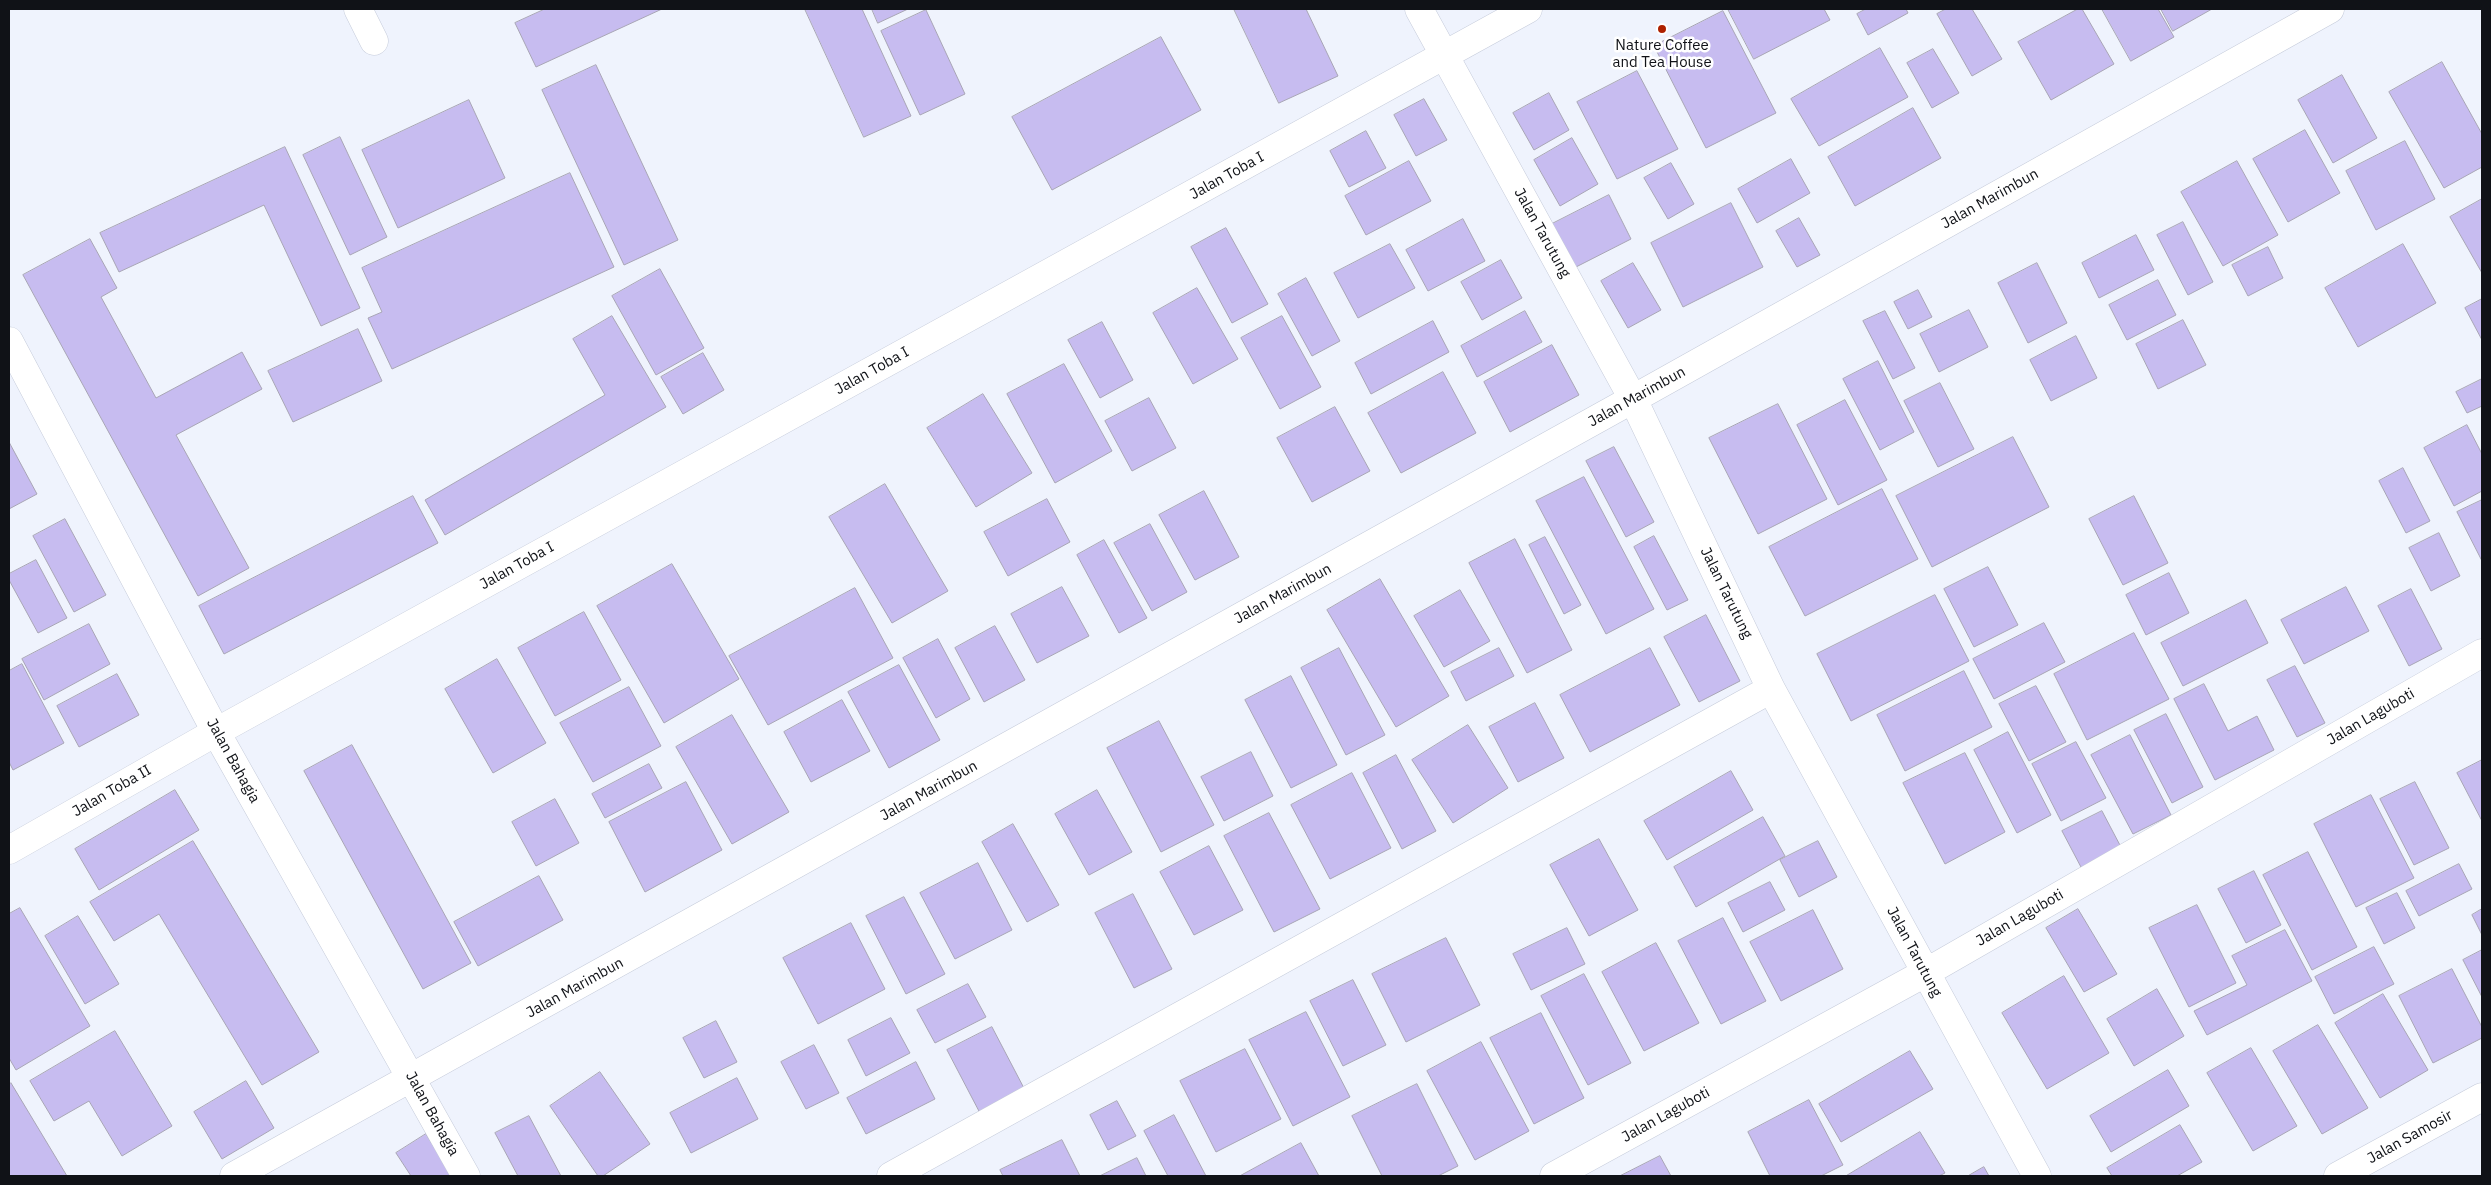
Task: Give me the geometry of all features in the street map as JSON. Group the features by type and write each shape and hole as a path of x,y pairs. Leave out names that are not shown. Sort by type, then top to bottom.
{"street":[{"path":"358,9 374,41"},
{"name":"Jalan Tarutung","path":"1419,9 1633,399 1771,689 2036,1176"},
{"name":"Jalan Toba I","path":"216,732 1528,9"},
{"name":"Jalan Marimbun","path":"234,1176 1633,399 2330,9"},
{"name":"Jalan Bahagia","path":"9,341 216,732 413,1078 466,1176"},
{"name":"Jalan Laguboti","path":"1554,1176 1925,973 2482,653"},
{"path":"891,1176 1771,689"},
{"name":"Jalan Toba II","path":"9,850 216,732"},
{"name":"Jalan Samosir","path":"2338,1176 2482,1097"}],"building":[{"path":"545,9 662,9 536,67 515,23"},
{"path":"805,9 862,9 911,116 864,137"},
{"path":"872,9 908,9 878,23"},
{"path":"1234,9 1306,9 1338,76 1279,103"},
{"path":"1728,9 1824,9 1830,20 1754,59"},
{"path":"1866,9 1906,9 1908,13 1868,35 1857,14"},
{"path":"1946,9 1972,9 2002,59 1972,76 1937,14"},
{"path":"2078,9 2082,9 2114,64 2051,100 2018,42"},
{"path":"2102,9 2158,9 2174,37 2131,61"},
{"path":"2161,9 2212,9 2173,31"},
{"path":"926,10 965,94 920,115 881,31"},
{"path":"1723,11 1776,113 1706,148 1654,46"},
{"path":"1161,37 1201,110 1052,190 1012,117"},
{"path":"1880,48 1908,97 1819,146 1791,99"},
{"path":"1933,49 1959,93 1932,108 1907,63"},
{"path":"2442,62 2482,134 2482,167 2444,188 2389,92"},
{"path":"596,65 678,240 624,265 542,90"},
{"path":"1637,71 1678,149 1617,179 1577,102"},
{"path":"2342,75 2377,138 2333,163 2298,100"},
{"path":"1549,93 1569,130 1534,150 1513,113"},
{"path":"1424,99 1447,140 1416,156 1394,115"},
{"path":"469,100 505,178 398,228 362,150"},
{"path":"1913,108 1941,158 1855,206 1828,157"},
{"path":"2305,130 2340,193 2288,222 2253,159"},
{"path":"1366,131 1386,168 1349,187 1330,151"},
{"path":"340,137 387,237 350,255 303,155"},
{"path":"1572,138 1598,184 1560,206 1534,160"},
{"path":"2405,141 2435,199 2376,230 2346,171"},
{"path":"285,147 360,308 321,326 264,205 119,272 100,233"},
{"path":"1791,159 1810,193 1757,223 1738,189"},
{"path":"1409,161 1431,201 1366,235 1345,196"},
{"path":"2237,161 2278,235 2223,266 2181,192"},
{"path":"1671,163 1694,204 1668,219 1644,178"},
{"path":"570,173 614,267 392,369 368,318 382,312 362,268"},
{"path":"1609,195 1631,239 1574,268 1552,224"},
{"path":"2482,199 2482,273 2450,217"},
{"path":"1731,203 1763,267 1683,307 1651,243"},
{"path":"1799,218 1820,255 1797,267 1776,231"},
{"path":"1463,219 1485,261 1428,291 1406,250"},
{"path":"2183,222 2213,282 2188,295 2157,235"},
{"path":"1226,228 1268,304 1232,323 1191,247"},
{"path":"2136,235 2154,270 2099,298 2082,263"},
{"path":"90,239 117,288 101,297 156,398 242,352 262,389 176,435 249,568 198,596 23,275"},
{"path":"1390,244 1415,288 1358,318 1334,273"},
{"path":"2403,244 2436,303 2358,347 2325,288"},
{"path":"2268,247 2283,278 2248,296 2232,265"},
{"path":"1501,260 1522,298 1482,320 1461,282"},
{"path":"1633,263 1661,310 1628,328 1601,281"},
{"path":"2037,263 2067,323 2028,343 1998,283"},
{"path":"660,269 704,348 656,375 612,296"},
{"path":"1306,278 1340,341 1312,356 1278,294"},
{"path":"2158,280 2176,315 2127,340 2109,305"},
{"path":"1197,288 1238,359 1193,384 1153,313"},
{"path":"1918,290 1932,317 1908,329 1894,302"},
{"path":"2482,299 2482,340 2465,308"},
{"path":"1969,310 1988,347 1939,372 1920,334"},
{"path":"1525,311 1542,342 1477,377 1461,346"},
{"path":"1885,311 1915,368 1893,379 1863,321"},
{"path":"612,316 666,407 445,535 425,500 605,395 573,339"},
{"path":"1282,316 1321,387 1280,409 1241,338"},
{"path":"2183,320 2206,365 2158,389 2136,344"},
{"path":"1433,321 1449,352 1371,394 1355,363"},
{"path":"1102,322 1133,380 1100,398 1068,340"},
{"path":"358,329 382,381 293,422 268,371"},
{"path":"2076,336 2097,378 2051,401 2030,360"},
{"path":"1552,345 1579,395 1510,432 1484,382"},
{"path":"703,353 724,390 683,414 661,377"},
{"path":"1878,361 1914,432 1880,450 1843,379"},
{"path":"1064,364 1112,451 1055,483 1007,394"},
{"path":"1443,372 1476,433 1401,473 1368,413"},
{"path":"2482,379 2482,406 2467,413 2456,392"},
{"path":"1940,383 1974,449 1938,467 1904,401"},
{"path":"983,394 1032,473 976,507 927,428"},
{"path":"1149,398 1176,448 1132,471 1105,421"},
{"path":"1845,400 1887,480 1838,505 1797,425"},
{"path":"1778,404 1827,499 1758,534 1709,438"},
{"path":"1335,407 1370,471 1312,502 1277,438"},
{"path":"2467,425 2482,454 2482,491 2454,506 2424,448"},
{"path":"2013,437 2049,507 1932,567 1896,496"},
{"path":"9,442 37,494 9,509"},
{"path":"1614,447 1654,522 1626,537 1586,461"},
{"path":"2403,468 2430,521 2406,533 2379,481"},
{"path":"1584,477 1654,609 1606,634 1536,501"},
{"path":"885,484 948,591 892,623 829,517"},
{"path":"1882,489 1918,559 1805,616 1769,547"},
{"path":"1204,491 1239,557 1195,580 1159,515"},
{"path":"413,496 438,543 224,654 199,606"},
{"path":"2134,496 2168,563 2123,585 2089,519"},
{"path":"1047,499 1070,542 1008,576 984,532"},
{"path":"2482,500 2482,561 2457,512"},
{"path":"65,519 106,595 74,612 33,536"},
{"path":"1150,524 1187,592 1152,611 1114,543"},
{"path":"2439,533 2460,576 2431,591 2409,548"},
{"path":"1654,536 1688,600 1667,610 1634,547"},
{"path":"1545,537 1581,605 1564,614 1529,545"},
{"path":"1515,539 1572,650 1527,673 1469,563"},
{"path":"1104,540 1147,618 1119,633 1077,555"},
{"path":"36,560 67,618 38,633 9,580 9,574"},
{"path":"672,564 739,679 664,723 597,606"},
{"path":"1988,567 2018,625 1974,647 1944,589"},
{"path":"2169,573 2189,613 2146,635 2126,595"},
{"path":"1380,579 1449,696 1396,727 1327,610"},
{"path":"1062,587 1089,636 1037,663 1011,614"},
{"path":"2346,587 2369,631 2304,664 2281,620"},
{"path":"855,588 893,658 768,725 729,656"},
{"path":"2411,589 2442,649 2409,666 2378,606"},
{"path":"1460,590 1490,641 1444,667 1414,616"},
{"path":"1935,595 1969,661 1851,721 1817,654"},
{"path":"2246,600 2268,643 2183,686 2161,643"},
{"path":"584,612 621,680 555,716 518,648"},
{"path":"1706,615 1740,681 1699,702 1664,637"},
{"path":"2044,623 2065,662 1994,699 1973,659"},
{"path":"89,624 110,664 44,700 22,659"},
{"path":"995,626 1025,680 984,702 955,648"},
{"path":"2134,633 2169,699 2087,740 2054,674"},
{"path":"938,639 970,699 936,718 903,658"},
{"path":"1339,648 1385,735 1346,755 1301,668"},
{"path":"1499,648 1514,676 1466,701 1451,672"},
{"path":"1650,648 1680,705 1590,752 1560,695"},
{"path":"497,659 546,743 493,773 445,689"},
{"path":"22,664 64,743 13,770 9,762 9,671"},
{"path":"899,665 940,740 889,768 848,692"},
{"path":"2295,666 2325,723 2297,737 2267,680"},
{"path":"1964,671 1992,727 1905,771 1877,715"},
{"path":"117,674 139,715 79,747 57,706"},
{"path":"1291,676 1337,765 1291,788 1245,700"},
{"path":"2204,684 2228,731 2257,716 2274,750 2215,780 2174,699"},
{"path":"2036,686 2066,742 2029,761 1999,704"},
{"path":"629,687 661,746 593,782 560,723"},
{"path":"842,700 870,751 811,782 784,732"},
{"path":"1535,703 1564,758 1518,782 1489,727"},
{"path":"2166,714 2203,787 2172,803 2134,730"},
{"path":"732,715 789,812 732,844 676,747"},
{"path":"1159,721 1214,825 1161,852 1107,748"},
{"path":"1468,725 1508,788 1453,823 1412,760"},
{"path":"2008,732 2051,815 2017,833 1974,750"},
{"path":"2130,735 2171,815 2133,834 2091,755"},
{"path":"2076,742 2106,798 2061,821 2032,764"},
{"path":"352,745 471,963 423,989 304,771"},
{"path":"1251,752 1273,796 1224,821 1201,777"},
{"path":"1965,753 2005,832 1945,864 1903,783"},
{"path":"1396,755 1436,831 1402,849 1363,773"},
{"path":"2482,760 2482,821 2457,773"},
{"path":"649,764 662,788 605,818 592,794"},
{"path":"1731,771 1753,810 1667,860 1644,821"},
{"path":"1352,773 1391,848 1330,879 1291,805"},
{"path":"686,782 722,850 645,892 609,822"},
{"path":"2415,782 2449,848 2414,865 2380,799"},
{"path":"175,790 199,830 99,890 75,849"},
{"path":"1097,790 1132,852 1089,875 1055,814"},
{"path":"2371,795 2414,878 2356,907 2314,824"},
{"path":"555,799 579,843 536,866 512,822"},
{"path":"2102,811 2122,849 2082,869 2062,831"},
{"path":"1269,813 1320,909 1274,932 1224,836"},
{"path":"1763,817 1785,856 1696,907 1674,867"},
{"path":"1013,824 1059,905 1027,922 982,842"},
{"path":"1599,839 1638,910 1589,936 1550,865"},
{"path":"193,841 319,1052 262,1085 159,914 114,941 90,902"},
{"path":"1818,841 1837,877 1799,897 1780,860"},
{"path":"1209,846 1243,910 1194,935 1160,872"},
{"path":"2308,852 2357,947 2312,970 2263,875"},
{"path":"978,863 1012,930 955,959 920,893"},
{"path":"2459,864 2472,889 2419,916 2406,891"},
{"path":"2254,871 2281,925 2246,943 2218,889"},
{"path":"539,876 563,920 478,966 454,922"},
{"path":"1770,882 1785,910 1743,932 1728,903"},
{"path":"2397,893 2415,928 2384,944 2366,908"},
{"path":"1133,894 1172,969 1134,988 1095,913"},
{"path":"904,897 945,974 906,994 866,916"},
{"path":"2197,905 2236,983 2189,1007 2149,928"},
{"path":"20,908 90,1026 16,1070 9,1058 9,914"},
{"path":"2078,909 2117,974 2084,992 2046,928"},
{"path":"2482,909 2482,935 2472,915"},
{"path":"1813,910 1843,969 1781,1001 1750,942"},
{"path":"78,916 119,984 85,1004 45,936"},
{"path":"1723,918 1766,1001 1721,1024 1678,941"},
{"path":"851,923 885,989 818,1024 783,958"},
{"path":"1567,928 1585,964 1531,990 1513,954"},
{"path":"2285,930 2312,981 2207,1035 2194,1011 2247,985 2232,956"},
{"path":"1446,938 1480,1005 1406,1042 1372,974"},
{"path":"1656,943 1699,1023 1644,1051 1602,972"},
{"path":"2374,947 2394,984 2334,1014 2315,977"},
{"path":"2482,950 2482,997 2463,960"},
{"path":"2452,969 2482,1027 2482,1038 2433,1063 2399,996"},
{"path":"1584,974 1631,1063 1588,1085 1541,996"},
{"path":"2064,976 2109,1053 2047,1089 2002,1013"},
{"path":"1353,980 1386,1045 1343,1066 1310,1001"},
{"path":"968,984 986,1017 935,1043 917,1010"},
{"path":"2157,989 2184,1036 2134,1066 2107,1019"},
{"path":"2383,994 2428,1070 2380,1098 2335,1023"},
{"path":"1306,1012 1350,1097 1293,1126 1249,1040"},
{"path":"1541,1013 1584,1098 1534,1124 1490,1038"},
{"path":"891,1018 910,1053 866,1076 848,1040"},
{"path":"716,1021 737,1062 704,1078 683,1038"},
{"path":"2318,1025 2368,1108 2322,1134 2273,1051"},
{"path":"992,1027 1026,1092 981,1115 947,1050"},
{"path":"115,1031 172,1126 122,1156 89,1101 54,1121 30,1081"},
{"path":"1481,1042 1529,1131 1475,1160 1427,1071"},
{"path":"814,1045 839,1093 806,1109 781,1062"},
{"path":"2251,1048 2297,1126 2253,1151 2207,1073"},
{"path":"1245,1049 1281,1119 1216,1152 1180,1081"},
{"path":"1910,1051 1933,1089 1841,1142 1819,1104"},
{"path":"916,1062 935,1099 866,1134 847,1098"},
{"path":"2168,1070 2189,1106 2111,1152 2090,1116"},
{"path":"600,1072 650,1144 603,1176 598,1176 550,1106"},
{"path":"737,1078 758,1119 691,1153 670,1113"},
{"path":"246,1081 274,1128 222,1159 194,1112"},
{"path":"11,1083 67,1176 9,1176 9,1085"},
{"path":"1417,1084 1458,1166 1438,1176 1382,1176 1352,1116"},
{"path":"1809,1100 1843,1165 1821,1176 1770,1176 1748,1132"},
{"path":"1117,1101 1136,1136 1108,1150 1090,1115"},
{"path":"1174,1115 1206,1176 1168,1176 1144,1131"},
{"path":"529,1116 561,1176 518,1176 495,1133"},
{"path":"2180,1125 2202,1162 2177,1176 2112,1176 2107,1168"},
{"path":"1920,1132 1945,1173 1939,1176 1846,1176"},
{"path":"426,1134 452,1176 411,1176 396,1153"},
{"path":"1062,1140 1080,1176 1003,1176 1000,1170"},
{"path":"1301,1143 1319,1176 1240,1176"},
{"path":"1660,1156 1671,1176 1620,1176"},
{"path":"1137,1158 1146,1176 1100,1176"},
{"path":"1984,1167 1989,1176 1968,1176"}],"place":[{"name":"Nature Coffee and Tea House","path":"1662,29"}]}
